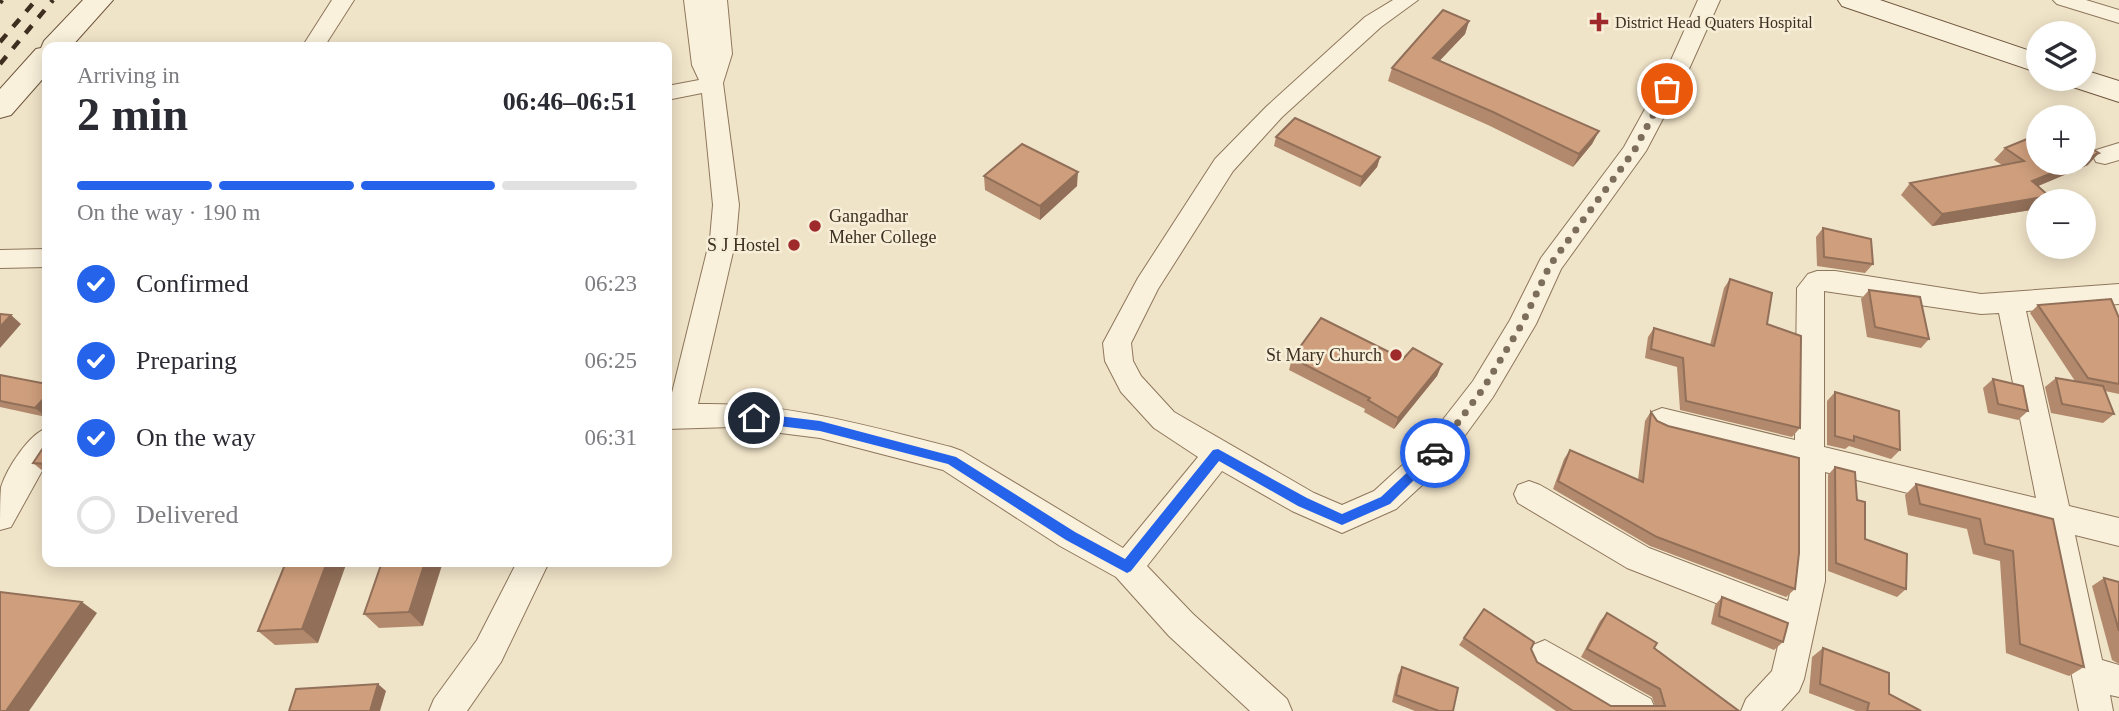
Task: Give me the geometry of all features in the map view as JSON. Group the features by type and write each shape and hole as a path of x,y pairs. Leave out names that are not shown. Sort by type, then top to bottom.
{"street":[{"path":"60,42 99,0"},
{"path":"316,42 344,0"},
{"path":"695,0 704,65 712,84 726,205 723,239 674,417 732,415 820,426 951,460 1071,536 1127,567 1181,625 1275,711"},
{"path":"712,84 719,70 721,54 716,0"},
{"path":"1408,0 1373,22 1274,112 1224,165 1147,285 1116,343 1119,361 1131,384 1164,420 1303,502 1342,519 1385,500 1431,458 1483,389 1522,324 1550,265 1634,151 1678,69 1709,0"},
{"path":"1853,0 2026,60"},
{"path":"2064,0 2119,17"},
{"path":"0,108 42,62"},
{"path":"672,92 712,84"},
{"path":"2096,84 2119,92"},
{"path":"0,259 42,258"},
{"path":"1758,711 1787,679 1809,581 1807,458 1810,288 1817,281 1835,281 1981,304 2011,304 2119,294"},
{"path":"2011,304 2057,517 2104,677 2096,711"},
{"path":"1662,420 1807,458 1937,485 2119,532"},
{"path":"0,517 42,447"},
{"path":"1127,567 1218,454"},
{"path":"1529,494 1638,558 1799,620"},
{"path":"446,711 489,651 531,567"},
{"path":"1545,656 1639,711"}],"building":[{"path":"1443,10 1469,21 1433,58 1599,131 1579,154 1493,112 1392,68"},
{"path":"1295,118 1380,157 1362,177 1276,137"},
{"path":"2026,139 2026,175 2047,175 2032,181 2041,189 2026,189 2026,200 1942,214 1910,183 2024,161 2005,148"},
{"path":"1022,144 1078,172 1040,206 984,176"},
{"path":"1823,228 1871,239 1873,264 1824,257"},
{"path":"1730,279 1772,293 1767,324 1801,336 1800,428 1686,401 1683,358 1651,349 1654,328 1714,346"},
{"path":"1869,290 1920,297 1929,339 1875,327"},
{"path":"2111,299 2119,318 2119,384 2088,378 2038,305"},
{"path":"0,314 11,315 0,327"},
{"path":"1321,318 1403,359 1413,348 1442,364 1398,418 1368,400 1370,398 1292,358"},
{"path":"0,375 42,383 42,400 35,408 0,401"},
{"path":"2056,378 2103,386 2114,414 2062,404"},
{"path":"1993,379 2023,386 2028,411 1998,404"},
{"path":"1835,392 1899,411 1900,450 1854,436 1854,441 1835,436"},
{"path":"1651,412 1657,421 1668,426 1799,458 1799,553 1795,589 1657,537 1558,481 1570,450 1643,482"},
{"path":"42,450 42,464 33,463"},
{"path":"1835,467 1855,472 1857,500 1865,502 1865,539 1907,554 1906,589 1836,563"},
{"path":"1916,484 2053,519 2084,667 2020,644 2013,551 1985,544 1980,519 1920,504"},
{"path":"284,567 325,567 302,629 258,631"},
{"path":"380,567 423,567 409,612 364,614"},
{"path":"2104,578 2119,582 2119,631"},
{"path":"0,592 82,602 6,711 0,711"},
{"path":"1722,597 1788,623 1783,642 1719,616"},
{"path":"1484,609 1534,642 1531,649 1537,662 1611,706 1665,706 1660,689 1587,649 1607,613 1657,643 1654,648 1739,711 1573,711 1464,638"},
{"path":"1823,648 1889,673 1889,694 1921,711 1867,711 1869,703 1820,684"},
{"path":"1402,667 1458,688 1453,711 1439,711 1396,695"},
{"path":"378,684 370,711 289,711 296,689"}],"railway":[{"path":"0,42 36,0"},
{"path":"0,64 53,0"}],"way so far":[{"path":"1435,453 1483,389 1522,324 1550,265 1634,151 1667,89"}],"place":[{"name":"District Head Quaters Hospital","path":"1599,22"},
{"name":"Gangadhar Meher College","path":"815,226"},
{"name":"S J Hostel","path":"794,245"},
{"name":"St Mary Church","path":"1396,355"}],"route":[{"path":"754,418 820,426 951,460 1071,536 1127,567 1218,454 1303,502 1342,519 1385,500 1435,453"}]}
